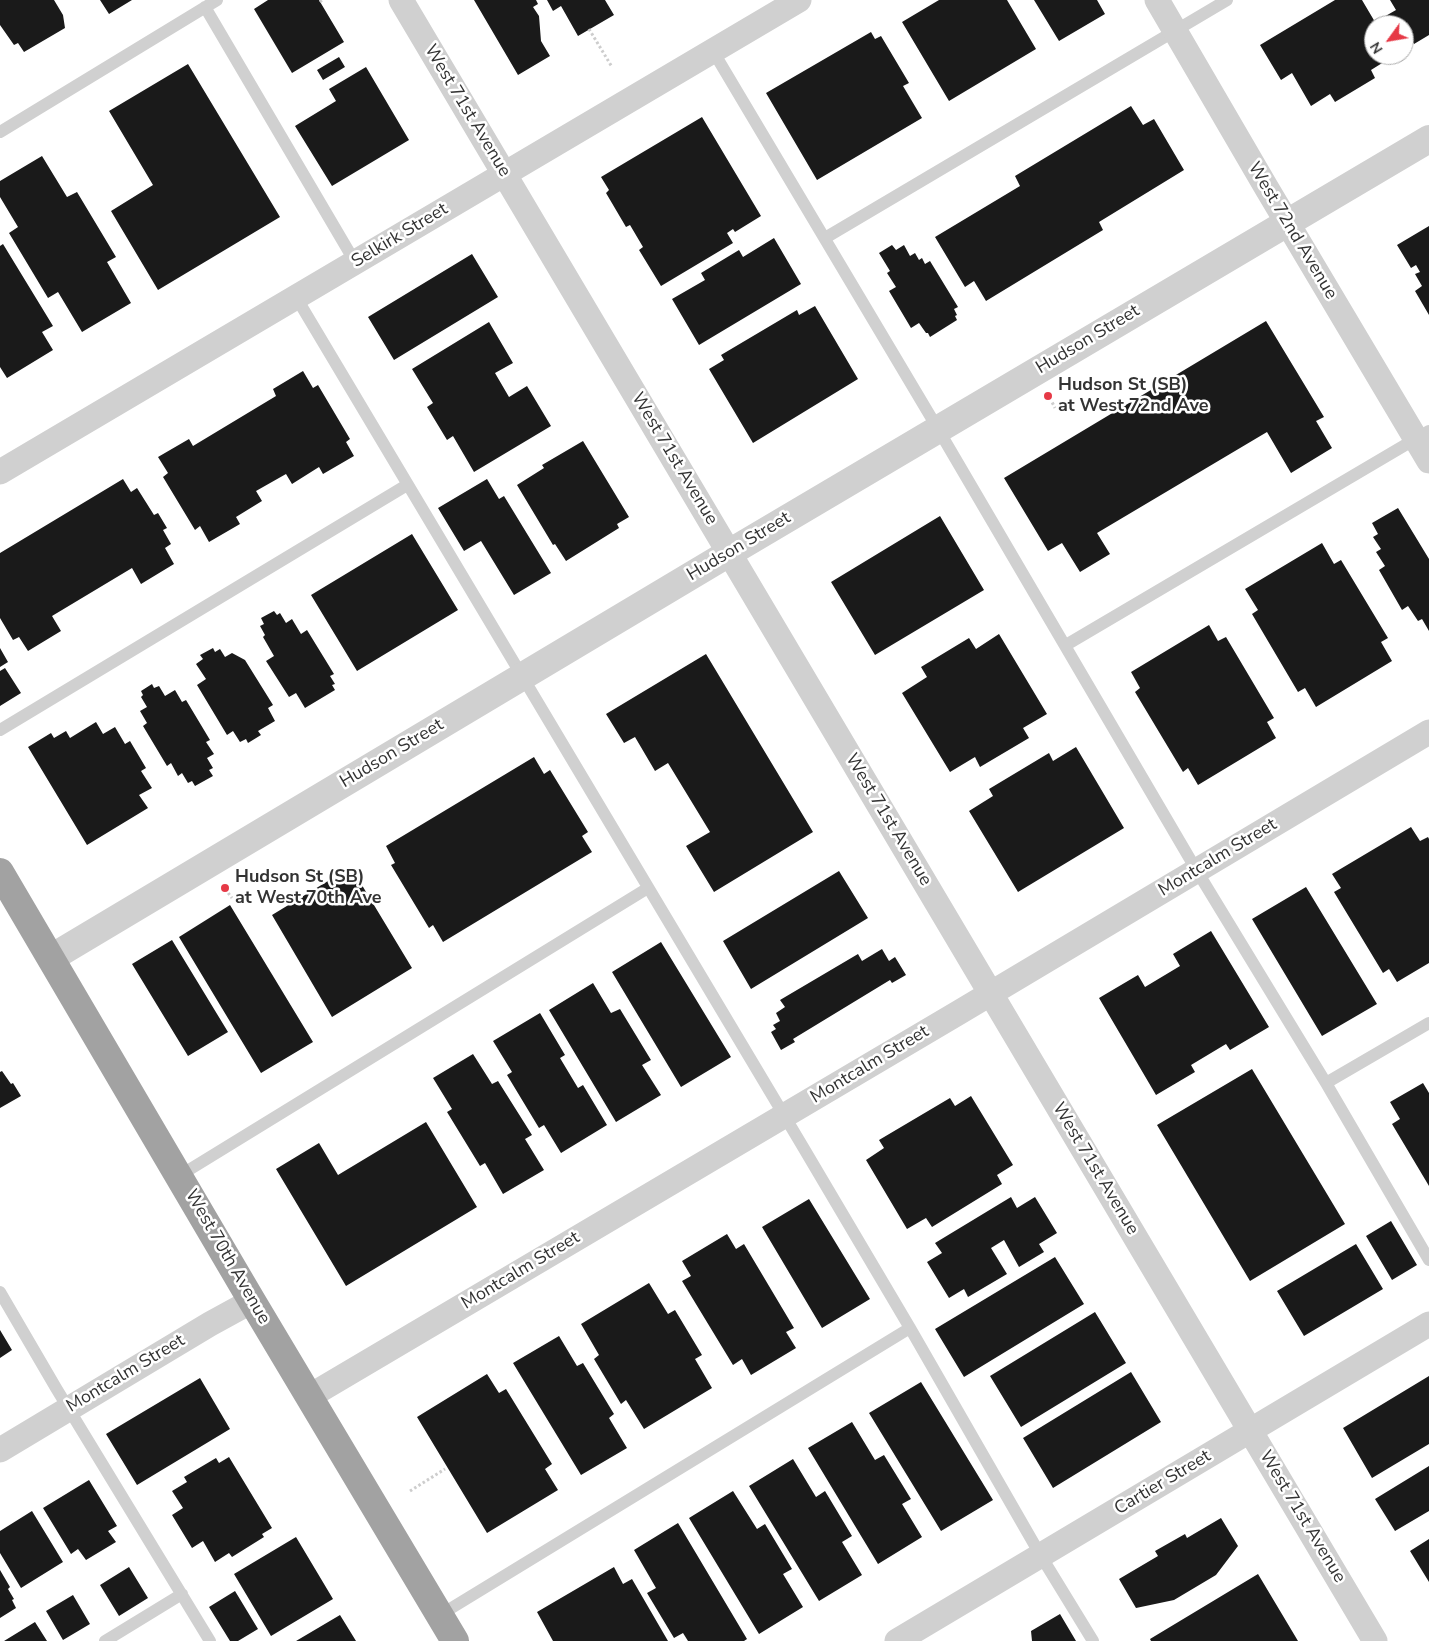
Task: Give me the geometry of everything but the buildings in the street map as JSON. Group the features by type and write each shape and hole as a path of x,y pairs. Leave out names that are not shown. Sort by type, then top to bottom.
{"highway":[{"name":"West 70th Avenue","path":"0,872 7,899 52,958 252,1300 455,1641"}],"street":[{"name":"West 71st Avenue","path":"401,0 1375,1641"},
{"name":"Selkirk Street","path":"0,472 799,0"},
{"name":"West 72nd Avenue","path":"1157,0 1287,223 1422,435 1429,461"},
{"name":"Hudson Street","path":"52,958 729,553 1429,139"},
{"name":"Montcalm Street","path":"310,1396 1429,732"},
{"name":"Montcalm Street","path":"0,1450 252,1300"},
{"name":"Cartier Street","path":"897,1641 1429,1324"}],"lane":[{"path":"0,132 217,0"},
{"path":"825,238 1227,0"},
{"path":"205,7 355,262"},
{"path":"713,51 1066,645 1196,870 1326,1083 1429,1260"},
{"path":"296,297 910,1328 1041,1556 1093,1641"},
{"path":"1066,645 1422,435"},
{"path":"0,730 407,485"},
{"path":"180,1176 648,888"},
{"path":"1326,1083 1429,1023"},
{"path":"0,1292 210,1641"},
{"path":"440,1615 910,1328"},
{"path":"105,1641 182,1594"}],"path":[{"path":"589,30 612,67"},
{"path":"1048,396 1055,408"},
{"path":"225,888 232,898"},
{"path":"410,1491 445,1469"}],"place":[{"name":"Hudson St (SB) at West 72nd Ave","path":"1048,396"},
{"name":"Hudson St (SB) at West 70th Ave","path":"225,888"}]}
